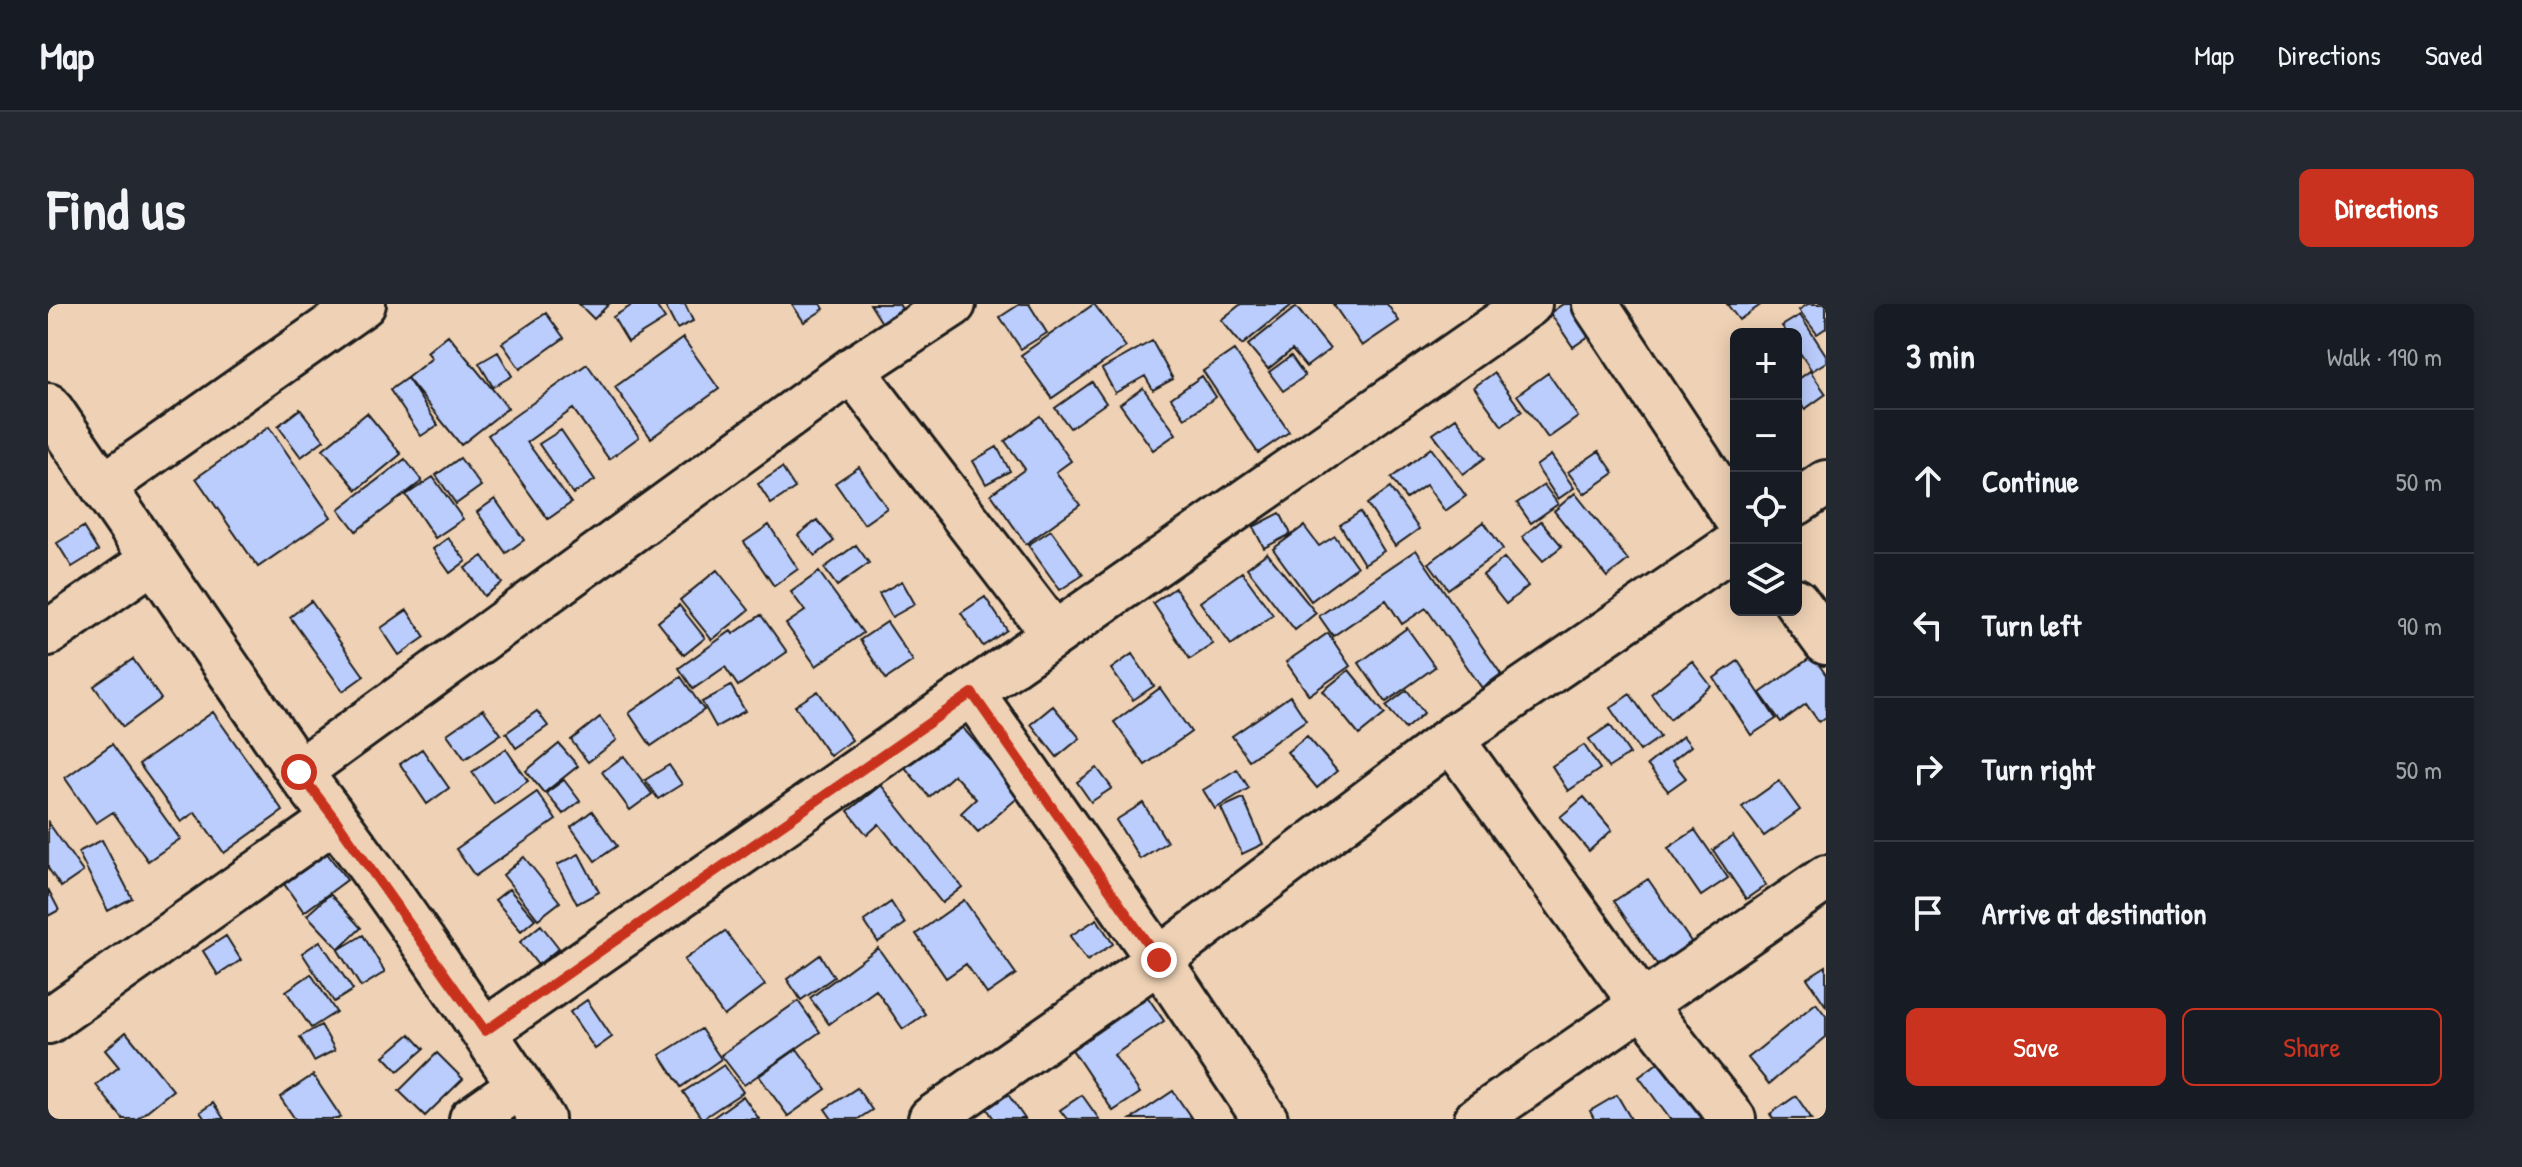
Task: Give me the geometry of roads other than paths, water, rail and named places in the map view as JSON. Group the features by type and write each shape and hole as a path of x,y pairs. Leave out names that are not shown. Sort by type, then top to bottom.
{"street":[{"path":"104,486 363,304"},
{"path":"299,772 852,370 953,304"},
{"path":"485,1031 1529,304"},
{"path":"1595,304 1730,508"},
{"path":"852,370 1054,634"},
{"path":"48,406 299,772 485,1031 531,1102 472,1119"},
{"path":"1802,499 1826,483"},
{"path":"931,1119 1159,960 1451,739 1730,548"},
{"path":"48,633 153,560"},
{"path":"1802,609 1826,642"},
{"path":"972,693 1159,960 1265,1119"},
{"path":"1451,739 1642,1004 1733,1119"},
{"path":"48,1021 335,819"},
{"path":"1477,1119 1826,878"}]}
